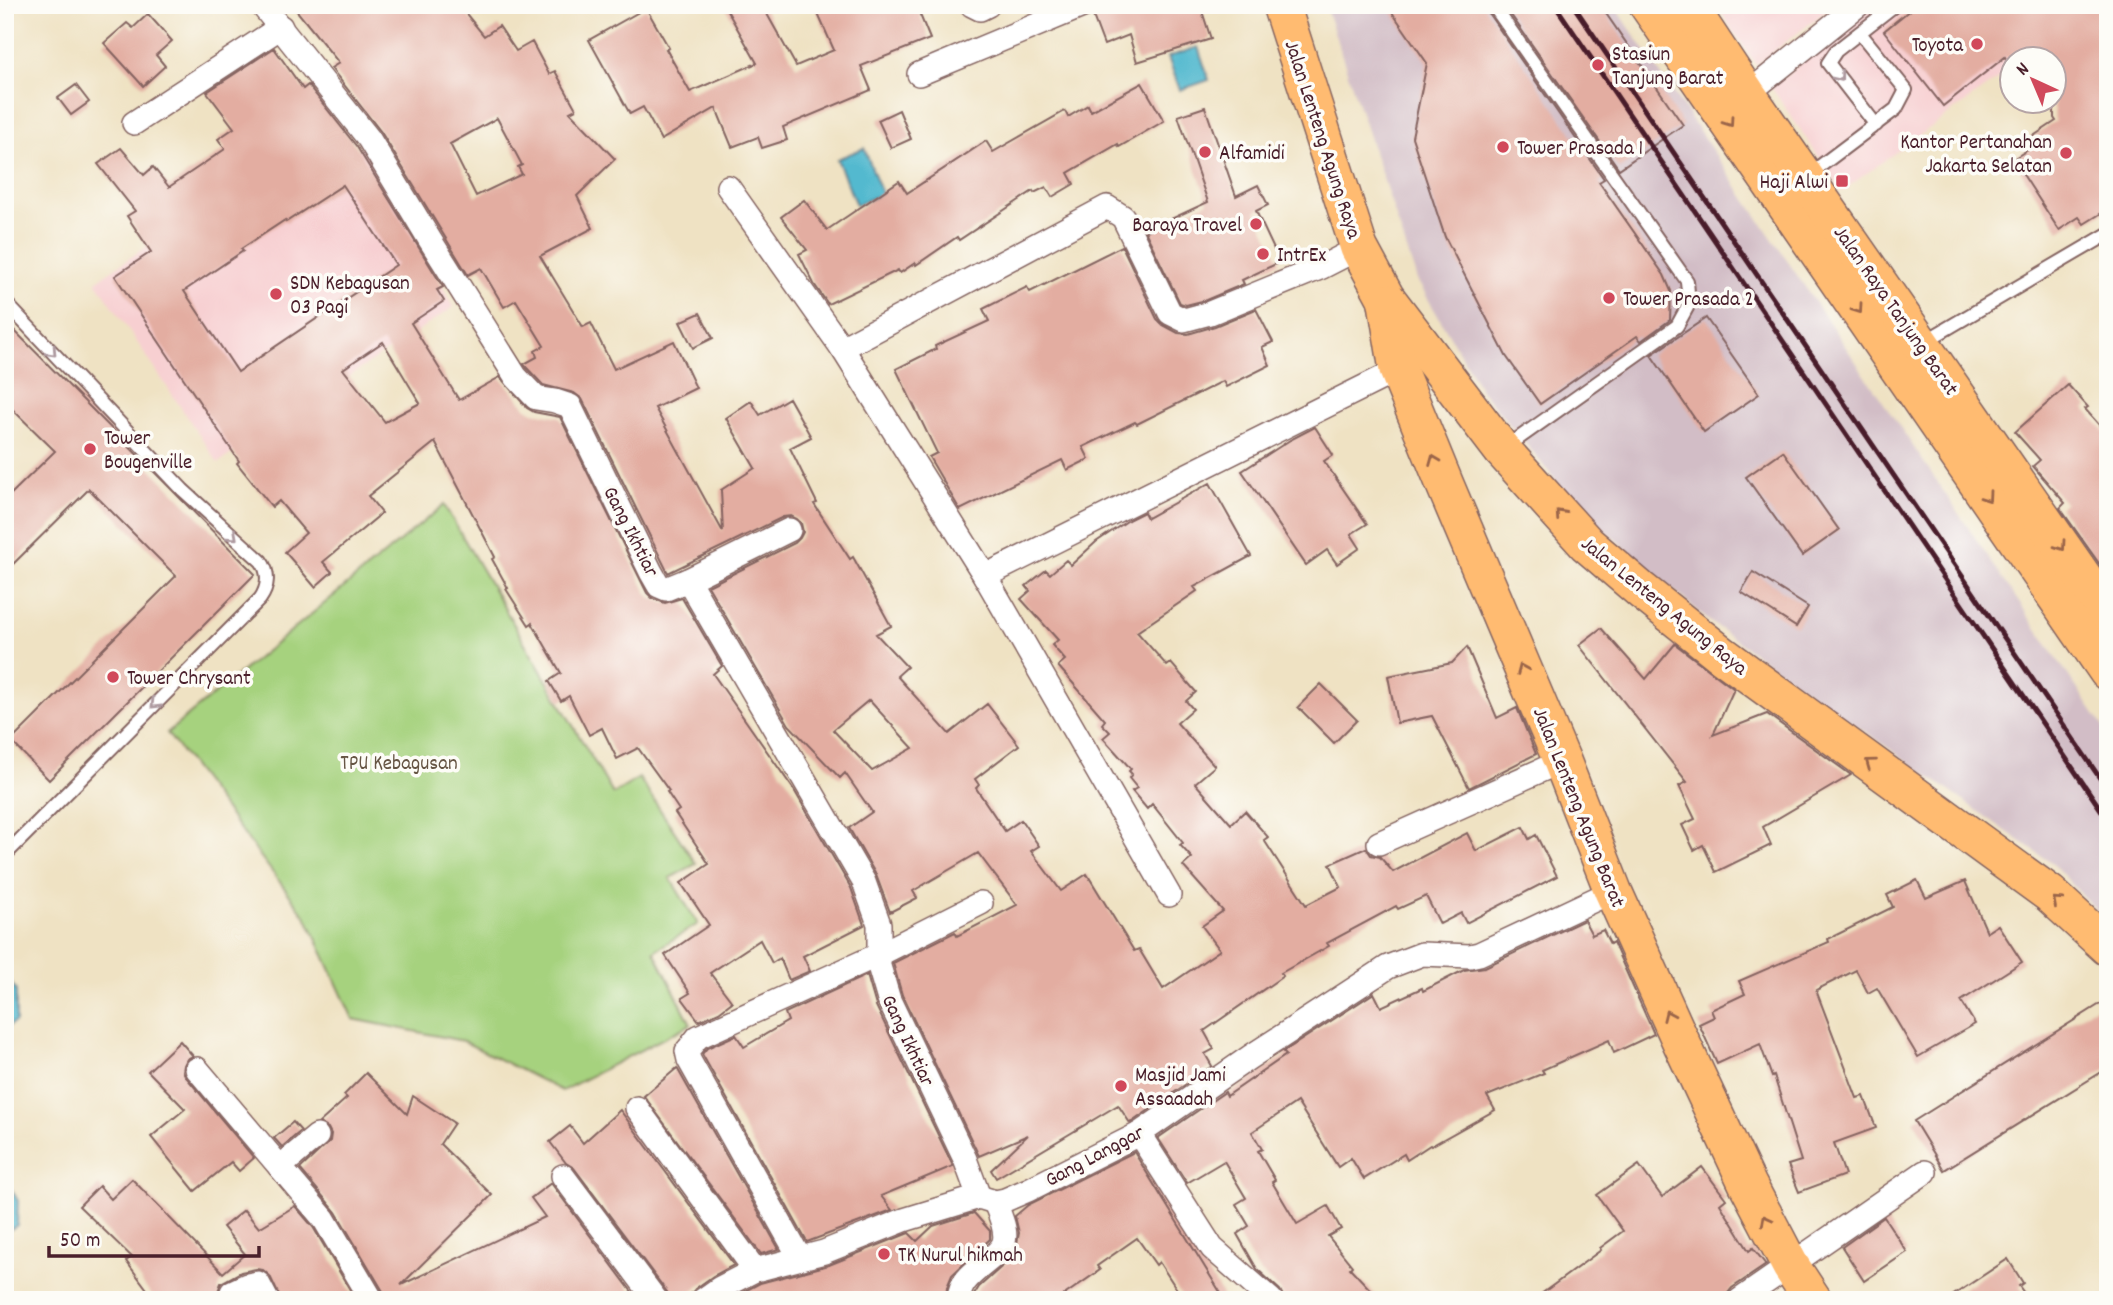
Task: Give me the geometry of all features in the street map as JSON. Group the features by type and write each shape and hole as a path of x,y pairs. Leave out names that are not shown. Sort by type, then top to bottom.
{"main road":[{"name":"Jalan Lenteng Agung Raya","path":"1281,5 1359,248 1386,298 1502,450 1587,544 1642,592 1721,654 2050,894 2108,947"},
{"path":"1648,5 2108,672"},
{"name":"Jalan Raya Tanjung Barat","path":"1688,5 2108,613"},
{"name":"Jalan Lenteng Agung Barat","path":"1386,298 1398,369 1562,761 1613,891 1748,1185 1790,1265 1813,1300"}],"street":[{"name":"Gang Ikhtiar","path":"262,5 369,139 516,377 536,398 562,402 570,407 659,586 666,589 688,580 864,882 879,924 878,955 889,1000 965,1159 1004,1232 1002,1245 964,1282 959,1291 960,1300"},
{"path":"972,5 980,9 988,5"},
{"path":"919,74 1085,5"},
{"path":"1747,94 1858,5"},
{"path":"134,123 281,27"},
{"path":"728,187 842,348 985,576 1169,895"},
{"path":"842,348 1107,207 1123,217 1170,313 1184,320 1210,313 1322,267 1359,248"},
{"path":"985,576 1398,369"},
{"path":"688,580 789,530"},
{"path":"1379,844 1562,761"},
{"name":"Gang Langgar","path":"703,1300 755,1270 824,1252 904,1220 987,1199 1005,1200 1028,1190 1139,1134 1250,1057 1388,967 1422,954 1479,954 1613,891"},
{"path":"800,1258 689,1060 687,1051 698,1037 878,955 981,903"},
{"path":"197,1069 324,1219 372,1300"},
{"path":"637,1108 755,1270"},
{"path":"1139,1134 1212,1248 1271,1300"},
{"path":"280,1167 317,1136"},
{"path":"1740,1300 1925,1172"},
{"path":"563,1177 656,1300"},
{"path":"232,1292 247,1284 258,1283 267,1300"}],"lane":[{"path":"1493,5 1687,281 1689,304 1677,326 1502,450"},
{"path":"1876,125 1828,63 1832,55 1895,5"},
{"path":"1806,177 1896,109 1906,90 1860,33"},
{"path":"1920,344 2108,234"},
{"path":"5,302 183,490 261,561 266,567 267,584 260,599 5,855"}],"shaded area":[{"path":"1325,5 1614,5 2108,734 2108,923 2054,865 1709,621 1577,506 1482,391 1417,280"},
{"path":"1716,5 1834,5 1756,65"},
{"path":"1874,5 2108,5 2108,52 2068,79 2068,46 1997,46 1997,80 1842,191 1771,87"},
{"name":"SDN Kebagusan 03 Pagi","path":"364,146 454,307 218,463 96,281 287,151 308,181"}],"green space":[{"name":"TPU Kebagusan","path":"444,505 613,794 639,778 696,864 670,878 698,924 654,951 691,1024 562,1091 463,1041 353,1019 307,918 167,733"}],"water":[{"path":"1198,47 1209,80 1180,90 1168,57"},
{"path":"864,148 882,194 856,205 837,159"},
{"path":"5,973 16,991 16,1021 5,1029"},
{"path":"5,1178 18,1201 17,1225 5,1233"}],"building":[{"path":"292,5 459,5 484,36 499,26 516,51 532,42 549,74 555,71 576,109 570,112 615,159 577,196 593,228 540,256 583,327 591,323 614,369 674,341 696,388 655,408 723,532 721,490 755,468 726,418 751,401 760,415 789,398 811,437 790,448 817,503 814,504 850,559 853,557 891,626 876,634 907,667 897,676 949,734 987,704 1019,745 975,779 979,785 976,788 1005,831 1021,820 1039,846 1031,851 1061,891 1087,874 1134,951 1139,949 1163,989 1220,950 1202,926 1223,911 1183,866 1192,858 1180,845 1183,843 1152,804 1147,809 1132,791 1137,788 1129,778 1131,769 1103,738 1110,732 1102,724 1105,720 1058,666 1065,660 1052,645 1058,640 1021,599 1030,591 1026,586 1046,570 1050,574 1066,560 1071,565 1096,542 1130,519 1144,512 1147,518 1210,483 1251,556 1194,587 1197,591 1137,632 1167,666 1171,663 1196,692 1186,701 1193,709 1177,723 1215,766 1195,783 1231,824 1245,811 1268,837 1264,840 1306,905 1341,887 1330,864 1366,848 1371,855 1380,857 1393,872 1467,833 1476,851 1523,827 1529,839 1536,835 1557,876 1466,923 1461,913 1440,924 1426,896 1398,909 1396,906 1327,943 1329,946 1281,973 1283,976 1204,1031 1214,1049 1205,1054 1212,1066 1132,1122 1130,1123 1118,1105 996,1178 991,1170 1028,1135 979,1156 902,995 893,963 955,932 957,936 1017,905 978,853 913,891 917,898 890,912 876,875 849,828 872,812 845,773 840,778 789,725 708,586 795,543 803,532 801,523 791,516 783,517 668,573 582,399 574,393 543,385 524,364 537,357 535,351 544,346 516,300 504,307 481,268 468,275 381,132 331,68 339,63","holes":["497,118 522,165 518,167 522,174 476,196 450,144","869,700 913,748 872,771 833,730"]},
{"path":"724,5 762,5 796,66 834,50 814,5 916,5 930,39 861,66 871,90 783,127 787,140 762,148 758,137 732,147 716,108 661,140 643,107 630,114 589,40 646,8 690,92 757,63"},
{"path":"1099,5 1200,5 1211,39 1137,62 1129,35 1104,45 1093,16"},
{"path":"1387,5 1484,5 1604,179 1599,182 1664,275 1671,291 1670,320 1641,341 1637,336 1540,404 1506,356 1445,237 1412,137 1427,63"},
{"name":"Stasiun Tanjung Barat","path":"1504,5 1600,5 1683,125 1619,169"},
{"path":"1916,5 2108,5 2108,209 2084,224 2079,217 2059,230 2013,159 2034,146 2029,139 2056,121 2054,116 2068,116 2068,46 1997,46 1997,63 1943,106 1884,31"},
{"path":"148,14 172,41 156,55 165,66 143,86 104,43 127,23 133,28"},
{"path":"274,48 303,89 308,85 357,147 443,287 437,290 444,301 411,323 459,400 500,377 527,408 560,417 647,593 653,599 665,603 682,598 722,666 713,674 794,790 851,888 864,925 803,956 810,971 789,980 780,958 772,963 760,940 710,973 732,1002 719,1012 699,1021 682,998 690,993 665,955 709,925 681,883 709,864 675,813 679,810 667,792 669,791 638,748 617,759 602,728 589,735 569,696 561,701 549,681 561,673 532,623 529,625 506,589 508,588 492,559 495,557 435,442 368,496 382,513 323,562 332,572 315,587 285,552 306,533 279,501 272,507 237,463 239,461 115,276 151,252 127,216 135,211 98,164 121,148 144,175 153,167 169,187 225,149 218,139 234,128 207,92","holes":["343,185 396,265 238,372 184,291 243,251 241,249","383,342 420,403 385,422 343,369"]},
{"path":"1142,83 1164,121 1068,173 1074,184 1052,197 1046,187 1034,193 1033,191 916,265 915,263 900,273 898,270 828,304 799,254 807,250 781,217 804,200 827,230 899,181 907,193 986,141 993,152 1065,111 1068,117 1088,105 1091,111"},
{"path":"76,85 89,102 71,115 58,98"},
{"path":"1205,107 1236,196 1258,185 1268,205 1256,211 1280,262 1242,280 1244,284 1206,300 1186,305 1180,303 1145,231 1208,202 1178,116"},
{"path":"899,110 911,139 891,148 878,120"},
{"path":"1122,246 1157,319 1163,325 1178,333 1188,334 1256,309 1273,342 1262,347 1270,365 1226,387 1223,381 1137,424 1135,422 1083,447 1089,459 1067,470 1062,460 960,510 929,457 937,453 896,369 936,349 935,346 989,321 983,309 1027,287 1030,292"},
{"path":"700,313 713,338 693,348 680,322"},
{"path":"1706,318 1759,394 1704,432 1651,355"},
{"name":"Tower Chrysant","path":"5,321 255,574 49,780 11,741 176,576 89,489 5,572 5,500 55,451 5,402"},
{"path":"2068,385 2108,435 2108,576 2060,508 2065,503 2033,466 2040,460 2015,432"},
{"path":"1315,427 1333,455 1324,461 1367,524 1351,534 1360,548 1337,564 1327,550 1306,565 1242,471"},
{"path":"1783,451 1839,530 1802,556 1746,477"},
{"path":"1753,572 1808,607 1796,627 1741,592"},
{"path":"1601,628 1646,679 1675,644 1734,689 1713,735 1767,714 1851,775 1763,827 1771,845 1716,872 1703,845 1694,850 1682,825 1695,819 1679,786 1687,782 1579,645"},
{"path":"1467,647 1497,718 1517,708 1536,754 1469,788 1432,716 1397,723 1388,676 1452,663"},
{"path":"1321,684 1357,720 1334,743 1298,707"},
{"path":"1917,880 1926,898 1965,881 1987,932 1998,925 2022,962 1961,1001 1975,1024 1918,1057 1877,988 1868,993 1856,970 1816,990 1857,1098 1864,1096 1876,1128 1834,1143 1845,1175 1799,1192 1788,1165 1801,1161 1774,1076 1772,1077 1760,1044 1717,1064 1699,1024 1714,1017 1711,1010 1745,994 1739,981 1829,942 1828,939 1893,907 1887,895"},
{"path":"1584,920 1592,935 1603,930 1610,944 1613,942 1654,1034 1614,1053 1609,1040 1542,1070 1544,1073 1487,1096 1495,1110 1407,1160 1404,1154 1364,1179 1351,1158 1338,1167 1297,1102 1252,1132 1262,1149 1258,1151 1275,1180 1272,1182 1297,1224 1328,1206 1341,1229 1328,1236 1352,1266 1350,1268 1380,1300 1285,1300 1280,1290 1257,1269 1237,1234 1249,1226 1236,1204 1246,1198 1224,1161 1187,1183 1158,1138 1225,1092 1227,1096 1286,1055 1283,1052 1374,993 1381,1007 1422,988 1423,991 1464,970 1485,967"},
{"path":"867,975 876,1006 953,1166 881,1196 892,1210 807,1242 702,1054 707,1048 736,1035 744,1047 788,1021 785,1013"},
{"path":"2108,999 2108,1068 1944,1170 1914,1121"},
{"path":"180,1041 193,1056 187,1059 184,1065 186,1077 254,1158 239,1171 231,1162 195,1191 151,1137 185,1109 148,1071"},
{"path":"677,1068 779,1249 761,1254 644,1096"},
{"path":"366,1073 407,1114 413,1096 454,1123 440,1144 492,1195 401,1285 545,1217 531,1198 551,1183 638,1300 386,1300 336,1212 300,1169 330,1141 328,1128 319,1123 347,1098 344,1095"},
{"path":"620,1110 734,1265 695,1289 689,1300 670,1300 667,1292 574,1168 566,1163 550,1142 570,1126 583,1143"},
{"path":"293,1122 301,1131 282,1147 274,1138"},
{"path":"1134,1152 1225,1300 1184,1300 1159,1262 1156,1265 1137,1238 1097,1266 1100,1270 1057,1300 974,1300 979,1287 1008,1261 1016,1249 1019,1233 1015,1216 1028,1205"},
{"path":"1639,1165 1662,1197 1702,1167 1726,1199 1720,1204 1749,1251 1753,1248 1766,1265 1732,1288 1726,1300 1533,1300 1623,1231 1597,1195"},
{"path":"132,1179 223,1273 245,1254 223,1227 244,1210 259,1228 295,1206 313,1227 356,1300 281,1300 270,1276 263,1270 256,1269 241,1272 221,1283 218,1291 221,1300 155,1300 126,1261 132,1257 79,1206 99,1186 111,1199"},
{"path":"974,1213 990,1231 990,1239 952,1275 946,1300 728,1300 760,1283 829,1265 909,1233 917,1241 933,1226"},
{"path":"1884,1217 1907,1252 1864,1281 1842,1247"},
{"path":"2008,1259 2023,1283 2019,1286 2029,1300 1946,1300"}],"railway":[{"path":"1555,5 2108,820"},
{"path":"1573,5 2108,790"}],"place":[{"name":"Toyota","path":"1977,44"},
{"name":"Stasiun Tanjung Barat","path":"1598,65"},
{"name":"Tower Prasada 1","path":"1503,147"},
{"name":"Alfamidi","path":"1205,152"},
{"name":"Kantor Pertanahan Jakarta Selatan","path":"2066,153"},
{"name":"Haji Alwi","path":"1842,181"},
{"name":"Baraya Travel","path":"1256,224"},
{"name":"IntrEx","path":"1263,254"},
{"name":"SDN Kebagusan 03 Pagi","path":"276,294"},
{"name":"Tower Prasada 2","path":"1609,298"},
{"name":"Tower Bougenville","path":"90,449"},
{"name":"Tower Chrysant","path":"113,677"},
{"name":"Masjid Jami Assaadah","path":"1121,1086"},
{"name":"TK Nurul hikmah","path":"884,1254"}]}
